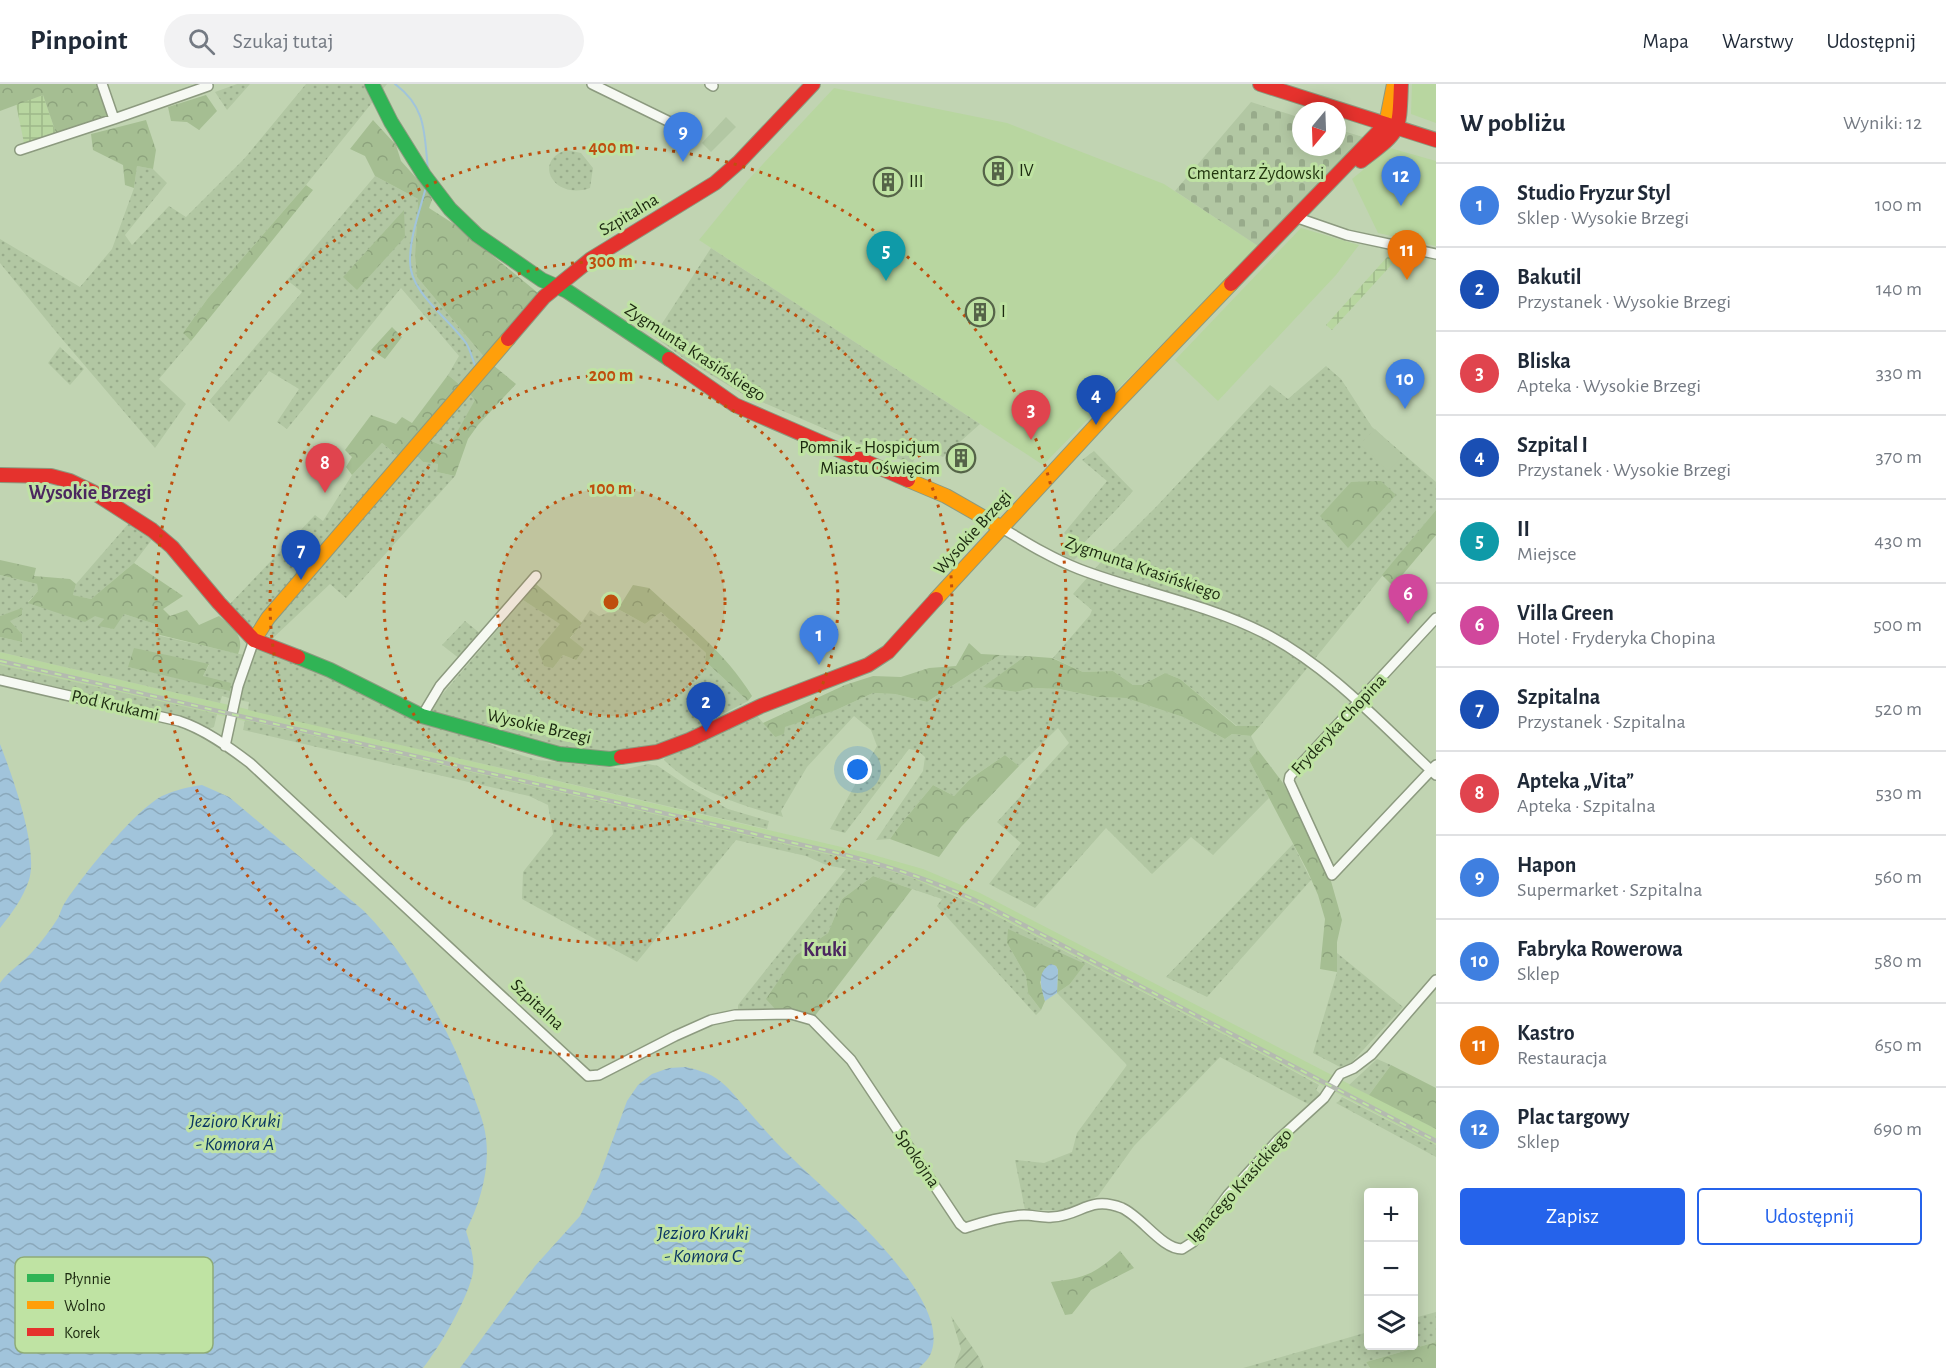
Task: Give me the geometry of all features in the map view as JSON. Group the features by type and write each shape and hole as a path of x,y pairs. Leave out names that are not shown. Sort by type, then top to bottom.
{"street":[{"path":"102,84 114,119"},
{"path":"20,150 114,119 207,86 207,84"},
{"name":"Zygmunta Krasińskiego","path":"372,84 391,122 418,166 450,209 477,236 542,280 567,291 639,338 735,405 946,496 1036,549 1076,568 1227,618 1265,634 1319,667 1434,770"},
{"path":"592,84 678,126"},
{"name":"Szpitalna","path":"813,84 739,162 715,183 591,258 542,300 268,618 254,640 238,686 225,746 250,763 588,1076 599,1076 711,1020 735,1015 791,1014 812,1020 851,1060"},
{"path":"1260,84 1436,141"},
{"path":"1392,126 1400,114 1401,84"},
{"path":"1362,116 1381,108 1393,90"},
{"path":"1392,126 1393,90"},
{"name":"Wysokie Brzegi","path":"0,475 51,476 70,481 93,492 152,530 172,547 254,640 330,670 422,716 485,735 575,757 624,758 648,754 666,749 761,706 878,660 900,640 1112,408 1295,217 1325,187 1386,140 1392,126"},
{"path":"1295,217 1347,235 1436,254"},
{"path":"422,716 440,686 536,576"},
{"name":"Fryderyka Chopina","path":"1434,770 1332,875 1288,781 1290,776 1435,621"},
{"name":"Pod Krukami","path":"0,680 179,721 225,746"},
{"name":"Ignacego Krasickiego","path":"999,1218 1023,1215 1052,1217 1068,1215 1085,1206 1102,1203 1125,1209 1171,1247 1182,1249 1193,1242 1228,1195 1278,1140 1324,1098 1340,1074 1354,1068 1371,1055 1436,980"},
{"name":"Spokojna","path":"851,1060 960,1224 965,1228 999,1218"}],"shaded area":[{"path":"1412,84 1436,84 1436,123 1411,114"},
{"path":"834,88 1007,123 1164,184 1258,246 1043,465 699,240 748,180"},
{"path":"43,95 56,133 24,143 16,104"},
{"path":"1390,148 1436,161 1436,246 1378,233 1352,179"},
{"path":"1301,228 1359,245 1336,275 1218,401 1175,360"},
{"path":"1388,256 1394,262 1332,330 1326,325"},
{"path":"0,652 863,852 923,869 980,893 1436,1129 1436,1145 944,890 831,855 0,665"}],"green space":[{"path":"0,84 99,84 109,114 107,119 56,133 43,95 0,111"},
{"path":"237,84 250,84 227,110 215,92"},
{"path":"306,84 387,84 306,185 208,298 183,333 191,341 159,379 186,404 155,448 0,263 0,239 80,287 112,249 134,188 137,166 153,169 167,183 125,235 132,245 169,206 186,217 244,159"},
{"path":"206,95 217,111 199,130 187,122 171,121 168,107"},
{"name":"Cmentarz Żydowski","path":"1251,102 1292,115 1292,156 1346,156 1346,132 1366,138 1258,246 1175,191"},
{"path":"726,117 736,127 711,152 702,143"},
{"path":"146,120 156,150 153,169 137,166 134,188 125,185 123,165 93,150 91,134"},
{"path":"373,120 396,145 401,161 428,191 432,200 429,208 454,224 538,293 485,358 417,277 415,256 418,199 375,176 365,156 350,149"},
{"path":"567,150 581,153 593,168 590,188 577,191 566,189 552,178 549,170 551,162 556,155"},
{"path":"375,176 418,199 415,256 417,277 485,358 460,385 448,375 459,356 401,288 287,429 277,422 299,389 269,371 229,422 209,401 302,292 287,280"},
{"path":"306,185 313,190 191,341 183,333 208,298"},
{"path":"404,210 405,237 357,290 343,277"},
{"path":"711,248 980,424 943,457 930,452 930,447 919,443 913,463 888,456 743,394 686,360 654,336"},
{"path":"392,327 402,337 385,359 371,350"},
{"path":"60,347 84,369 70,385 48,363"},
{"path":"493,365 516,384 468,439 455,476 437,472 438,464 423,462 417,456 429,440 448,448 475,400 469,393"},
{"path":"1326,366 1341,379 1372,427 1436,482 1436,510 1260,726 1237,726 1180,679 1165,673 1142,685 1133,685 1113,671 1083,672 1053,658 1090,615 1092,610 1073,594 1100,563 1156,507 1270,385 1288,399"},
{"path":"448,375 460,385 399,457 382,443 352,475 346,467 352,457 345,450 371,415 396,424 402,417 412,423"},
{"path":"469,393 476,400 448,448 429,440"},
{"path":"1375,429 1403,456 1388,471 1360,444"},
{"path":"382,443 399,457 250,629 228,606 315,515 323,521 352,475"},
{"path":"1094,451 1133,491 1079,548 1083,551 1074,560 1060,554 1072,540 1064,533 1107,481 1082,460"},
{"path":"417,456 423,462 438,464 437,472 455,476 346,598 330,584 273,638 266,635 274,618 400,470"},
{"path":"1381,481 1396,495 1348,548 1320,516 1351,482"},
{"path":"1436,510 1436,535 1393,586 1382,575"},
{"path":"129,523 153,538 134,563 91,599 73,595 76,584"},
{"path":"0,560 36,568 34,576 70,579 76,584 73,595 91,599 134,563 183,596 163,609 170,616 187,610 199,625 219,616 239,637 238,654 156,634 158,625 124,614 114,629 98,626 104,619 95,616 85,622 28,603 38,591 37,584 0,575"},
{"path":"0,575 37,584 38,591 28,602 95,615 104,619 99,626 124,614 158,625 156,635 244,655 229,698 222,696 220,703 0,652 0,637 22,642 22,634 10,621 22,609 0,616","holes":["209,665 203,676 230,690 128,667"]},
{"path":"536,584 582,623 570,638 584,649 576,660 563,655 553,668 544,666 538,650 560,624 523,600"},
{"path":"633,585 649,588 718,652 742,680 752,696 748,701 705,661 706,653 661,612 645,624 618,609"},
{"path":"523,600 561,624 553,668 563,655 576,660 570,639 590,610 599,616 618,609 645,624 661,612 706,653 705,661 748,701 659,747 568,758 429,710"},
{"path":"22,608 22,615 10,621 22,634 22,642 0,637 0,616"},
{"path":"465,621 481,634 460,659 442,645"},
{"path":"969,643 981,654 1000,655 927,702 895,694 873,693 836,710 785,727 784,734 775,737 763,723 845,685 873,676 901,677 929,668 956,666"},
{"path":"260,647 502,749 537,760 626,769 648,764 658,766 728,809 769,821 767,829 248,710 249,702 238,700 254,653"},
{"path":"134,648 209,664 203,676 231,683 230,691 128,667"},
{"path":"1000,655 1025,656 984,687 1016,692 1032,688 1059,689 1097,697 1126,698 1183,717 1225,739 1232,734 1251,736 1258,750 1249,760 1269,798 1213,855 1191,837 1152,874 1106,828 1035,908 989,884 1021,843 997,822 1069,743 1058,728 1019,766 1005,755 970,779 954,796 933,785 890,839 876,840 923,771 925,757 918,751 909,749 845,833 830,829 877,746 871,730 854,716 807,767 781,811 783,817 735,802 705,789 690,781 664,760 669,752 754,712 775,737 784,727 836,710 873,693 895,694 927,702"},
{"path":"1025,656 1052,658 1083,672 1113,671 1133,685 1142,685 1165,673 1180,679 1236,726 1260,726 1251,736 1232,734 1225,739 1183,717 1126,698 1097,697 1059,689 1032,688 1016,692 983,687"},
{"path":"0,665 217,714 214,727 208,729 185,717 0,676"},
{"path":"245,720 831,855 912,878 978,906 1271,1059 1319,1085 1316,1090 1323,1096 1308,1104 1220,1057 1134,1146 1098,1196 1068,1210 1025,1210 1015,1160 1044,1163 1072,1152 1077,1133 1127,1065 1057,993 1070,984 1084,965 1007,943 1026,976 1028,993 1041,1010 1036,1015 937,906 942,899 873,876 842,899 828,933 796,955 776,1010 738,1011 738,1005 846,869 826,865 806,856 736,840 637,962 522,899 523,872 553,834 548,805 529,796 243,730"},
{"path":"1258,750 1283,783 1329,874 1342,920 1337,942 1337,972 1320,969 1325,919 1307,870 1249,760"},
{"path":"1005,755 1019,766 961,827 939,857 890,839 933,785 954,796 970,779"},
{"path":"1293,844 1311,880 1207,997 1166,977"},
{"path":"873,876 912,889 814,1017 776,1010 766,999 796,955 828,933 842,899"},
{"path":"1008,929 1085,964 1070,984 1057,993 1058,970 1051,964 1040,982 1045,1001 1041,1010 1028,993 1026,976 1007,943"},
{"path":"1337,953 1403,1007 1351,1063 1340,1067 1313,1053 1337,972"},
{"path":"1377,1059 1391,1065 1369,1095 1349,1085"},
{"path":"1391,1065 1436,1088 1436,1129 1369,1095"},
{"path":"1342,1097 1436,1145 1436,1157 1336,1103"},
{"path":"1120,1251 1134,1268 1091,1290 1072,1314 1065,1315 1051,1282 1089,1274"},
{"path":"1436,1312 1436,1342 1418,1347 1418,1317"},
{"path":"951,1316 984,1368 954,1368 961,1349"},
{"path":"1364,1333 1364,1350 1408,1350 1366,1362 1370,1368 1243,1368"},
{"path":"1436,1342 1436,1368 1370,1368 1366,1362 1408,1350 1418,1350 1418,1347"}],"water":[{"path":"0,744 23,812 31,867 24,893 0,928"},
{"name":"Jezioro Kruki - Komora A","path":"202,785 229,797 364,911 412,971 426,993 461,1063 484,1125 487,1162 476,1209 466,1231 473,1257 473,1272 466,1295 437,1348 423,1368 0,1368 0,983 40,943 85,875 124,828 162,796"},
{"path":"1051,964 1058,970 1057,993 1045,1001 1041,976 1046,967"},
{"name":"Jezioro Kruki - Komora C","path":"686,1067 708,1074 726,1086 778,1144 882,1246 905,1274 922,1301 932,1327 932,1350 927,1360 919,1368 460,1368 535,1266 580,1216 599,1177 627,1101 638,1085 652,1074 669,1068"}],"waterway":[{"path":"395,84 413,102 422,122 428,170"},
{"path":"426,187 412,242 411,272 423,294 466,343 475,365"}],"railway":[{"path":"0,661 833,852 912,875 989,907 1436,1141"}],"traffic: fast":[{"path":"372,84 391,122 424,175 450,209 477,235 542,280 567,291 669,359"},
{"path":"298,657 330,670 422,716 559,754 610,759 621,757"}],"traffic: slow":[{"path":"1386,124 1394,84"},
{"path":"936,599 1112,408 1231,284"},
{"path":"254,640 268,618 508,339"},
{"path":"908,480 946,496 1002,528"}],"traffic: jam":[{"path":"508,339 544,297 591,259 715,183 739,162 813,84"},
{"path":"1260,84 1436,140"},
{"path":"1361,161 1384,143 1395,130 1400,113 1401,84"},
{"path":"1231,284 1386,124"},
{"path":"669,359 735,405 908,480"},
{"path":"0,475 51,476 70,481 93,492 152,530 172,547 254,640 298,657"},
{"path":"621,757 657,752 689,740 761,706 868,665 888,652 936,599"}],"place":[{"name":"Hapon","path":"683,162"},
{"name":"IV","path":"998,171"},
{"name":"III","path":"888,182"},
{"name":"Plac targowy","path":"1401,206"},
{"name":"Kastro","path":"1407,280"},
{"name":"II","path":"886,281"},
{"name":"I","path":"980,312"},
{"name":"Fabryka Rowerowa","path":"1405,409"},
{"name":"Szpital I","path":"1096,425"},
{"name":"Bliska","path":"1031,440"},
{"name":"Pomnik - Hospicjum Miastu Oświęcim","path":"961,458"},
{"name":"Apteka „Vita”","path":"325,493"},
{"name":"Szpitalna","path":"301,580"},
{"name":"Villa Green","path":"1408,624"},
{"name":"Studio Fryzur Styl","path":"819,665"},
{"name":"Bakutil","path":"706,732"}],"district":[{"name":"Wysokie Brzegi","path":"90,493"},
{"name":"Kruki","path":"825,950"}]}
